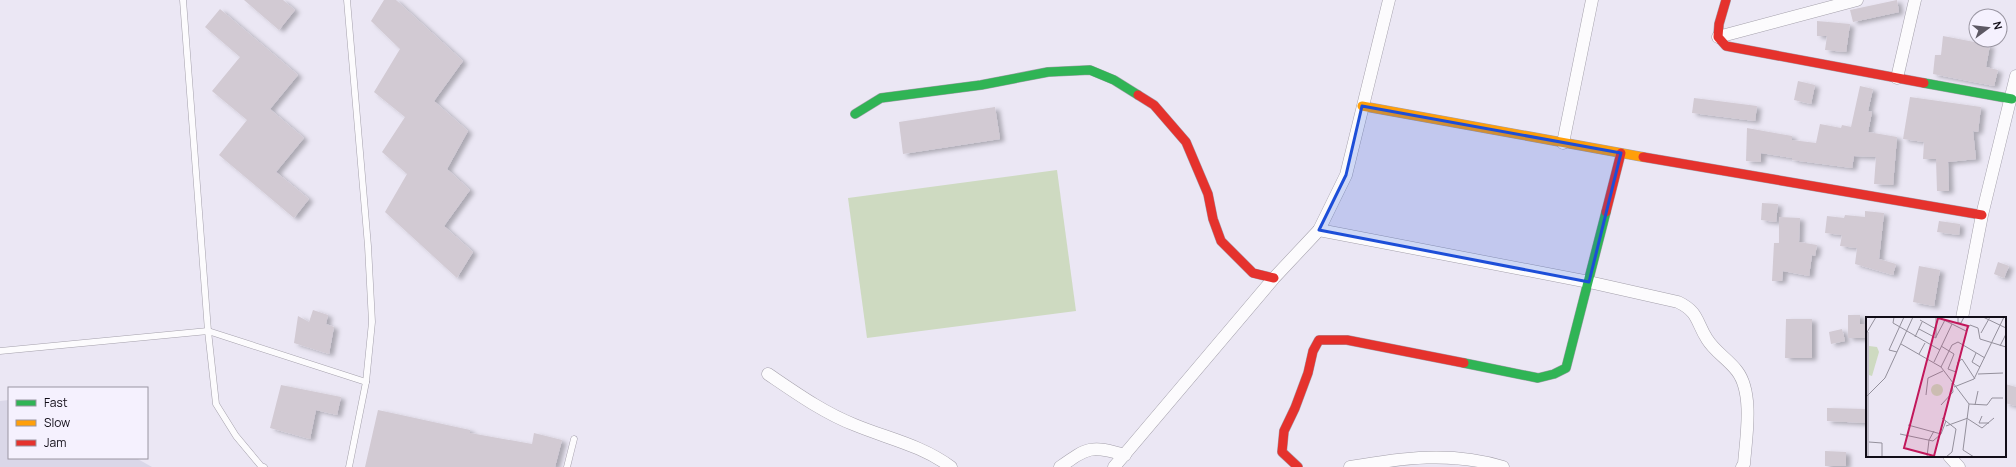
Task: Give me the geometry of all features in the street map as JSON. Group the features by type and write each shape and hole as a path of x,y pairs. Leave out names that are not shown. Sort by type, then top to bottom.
{"street":[{"path":"1114,467 1274,278 1319,230 1346,175 1389,0"},
{"path":"1563,143 1592,0"},
{"path":"1726,0 1719,24 1718,37 1726,46 2012,99"},
{"path":"1718,37 1853,0"},
{"path":"1897,78 1915,0"},
{"path":"855,114 881,98 981,85 1048,72 1090,70 1114,80 1154,105 1186,142 1208,194 1213,219 1221,241 1253,273 1274,278"},
{"path":"1962,317 1982,215 2012,99 2016,76"},
{"path":"1362,106 1563,143 1982,215"},
{"path":"1298,467 1282,452 1284,431 1296,408 1308,373 1313,351 1319,340 1347,340 1538,378 1554,374 1566,368 1621,153"},
{"path":"1319,230 1589,282 1678,302 1690,308 1707,339 1737,370 1744,384 1747,406 1745,458 1742,467"},
{"path":"768,374 806,401 854,425 933,454 951,467"},
{"path":"1060,467 1081,452 1093,448 1101,448 1125,455"},
{"path":"1350,467 1395,459 1452,457 1484,461 1503,467"},
{"path":"1950,457 1959,467"}],"lane":[{"path":"183,0 208,331 216,404 236,436 261,466 264,467"},
{"path":"347,0 368,246 372,322 366,382 349,467"},
{"path":"0,351 208,331 366,382"},
{"path":"567,467 574,439"}],"highlighted area":[{"path":"1362,106 1621,153 1589,282 1319,230 1346,175"}],"shaded area":[{"path":"8,400 8,459 138,459 152,467 0,467 0,401"}],"green space":[{"path":"1057,170 1076,311 867,338 848,198"}],"building":[{"path":"244,0 283,0 295,10 279,30"},
{"path":"384,0 396,0 463,61 434,101 468,131 447,169 470,190 444,226 473,252 457,278 385,212 407,174 382,152 405,117 374,92 400,49 371,21"},
{"path":"1897,0 1899,12 1853,22 1850,10"},
{"path":"220,9 298,75 270,109 304,138 276,172 309,199 294,218 219,155 247,120 212,91 240,57 205,27"},
{"path":"1817,21 1850,24 1846,52 1825,50 1827,36 1817,36"},
{"path":"1943,36 1968,41 1968,48 1989,48 1986,67 1998,70 1994,86 1933,74 1935,55 1941,55"},
{"path":"1798,81 1815,85 1811,104 1794,100"},
{"path":"1860,86 1873,89 1868,111 1872,112 1868,132 1897,137 1893,185 1874,184 1876,157 1854,156 1852,168 1792,160 1792,158 1761,153 1761,162 1746,161 1747,128 1792,136 1792,140 1816,143 1820,124 1841,128 1842,125 1851,127"},
{"path":"1910,97 1981,107 1978,132 1973,131 1976,159 1948,162 1949,191 1937,191 1936,159 1923,159 1924,142 1903,139"},
{"path":"1694,98 1757,106 1755,121 1692,113"},
{"path":"995,107 1000,139 903,154 899,122"},
{"path":"1762,203 1778,204 1776,222 1761,220"},
{"path":"1865,211 1884,213 1879,259 1896,264 1893,275 1855,264 1857,248 1840,246 1842,235 1825,233 1827,216 1844,218 1845,215 1865,217"},
{"path":"1779,217 1800,218 1799,242 1817,245 1815,256 1812,255 1809,276 1783,271 1782,281 1772,281 1774,243 1779,243"},
{"path":"1939,221 1960,224 1959,235 1937,232"},
{"path":"1998,262 2009,266 2004,278 1994,274"},
{"path":"1919,266 1940,270 1934,306 1913,302"},
{"path":"313,310 328,315 326,324 334,327 329,354 294,343 298,316 309,322"},
{"path":"1848,315 1860,315 1860,324 1866,324 1866,338 1848,338"},
{"path":"1786,319 1812,319 1812,358 1785,358"},
{"path":"1842,329 1845,341 1831,344 1829,332"},
{"path":"2006,384 2016,387 2016,406 2006,403"},
{"path":"281,385 341,397 337,415 316,410 310,439 270,428"},
{"path":"1827,408 1866,409 1866,423 1827,421"},
{"path":"378,410 470,430 470,433 532,444 534,433 562,440 555,467 365,467"},
{"path":"1825,451 1846,452 1846,466 1825,466"}],"traffic: fast":[{"path":"855,114 881,98 981,85 1048,72 1090,70 1114,80 1138,95"},
{"path":"1924,83 2012,99"},
{"path":"1464,363 1538,378 1554,374 1566,368 1606,212"}],"traffic: slow":[{"path":"1362,106 1643,157"}],"traffic: jam":[{"path":"1726,0 1719,24 1718,37 1726,46 1924,83"},
{"path":"1138,95 1154,105 1186,142 1208,194 1213,219 1221,241 1253,273 1274,278"},
{"path":"1606,212 1621,153"},
{"path":"1643,157 1982,215"},
{"path":"1298,467 1282,452 1284,431 1295,408 1308,373 1313,351 1319,340 1347,340 1464,363"}]}
